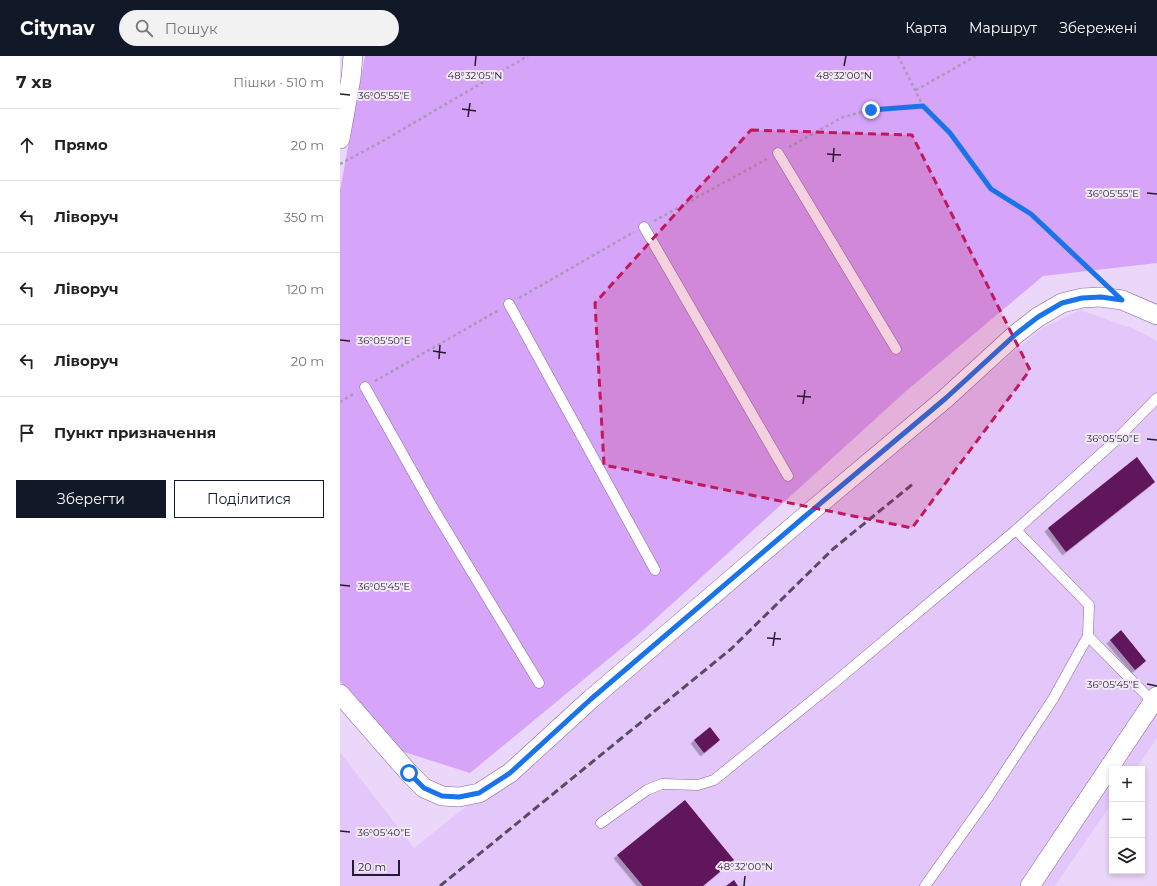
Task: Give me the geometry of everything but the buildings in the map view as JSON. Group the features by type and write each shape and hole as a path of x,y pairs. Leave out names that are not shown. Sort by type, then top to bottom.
{"street":[{"path":"340,139 354,56"},
{"path":"340,694 424,788 442,796 459,797 479,793 510,773 597,694 946,398 1016,334 1038,317 1062,303 1082,298 1101,297 1122,300 1157,315"},
{"path":"1030,886 1155,699"}],"lane":[{"path":"778,153 896,349"},
{"path":"644,227 788,476"},
{"path":"509,304 655,570"},
{"path":"365,387 433,508 539,683"},
{"path":"601,823 646,790 662,784 698,784 714,780 835,682 1016,530 1113,443 1157,398"},
{"path":"924,886 989,796 1044,712 1088,636 1089,606 1016,530"},
{"path":"1088,636 1155,699"}],"path":[{"path":"340,164 381,142 528,56"},
{"path":"898,56 923,106 950,133 991,189 1031,214 1122,300"},
{"path":"916,90 976,56"},
{"path":"340,402 644,227 843,117 871,110 923,106"}],"highlighted area":[{"path":"751,130 912,135 1030,370 912,528 604,465 595,303"}],"shaded area":[{"path":"365,56 1157,56 1157,263 1043,276 905,392 640,633 470,773 401,751 340,681 340,190"},
{"path":"1080,310 1134,329 1157,341 1157,738 1138,766 1109,766 1109,807 1055,886 340,886 340,752 414,848 624,680 1042,328"}],"railway":[{"path":"440,886 731,649 833,549 914,483"}],"route":[{"path":"409,773 424,788 442,796 459,797 479,793 510,773 591,699 946,398 1016,334 1038,317 1062,303 1082,298 1101,297 1122,300 1031,214 991,189 950,133 923,106 871,110"}]}
